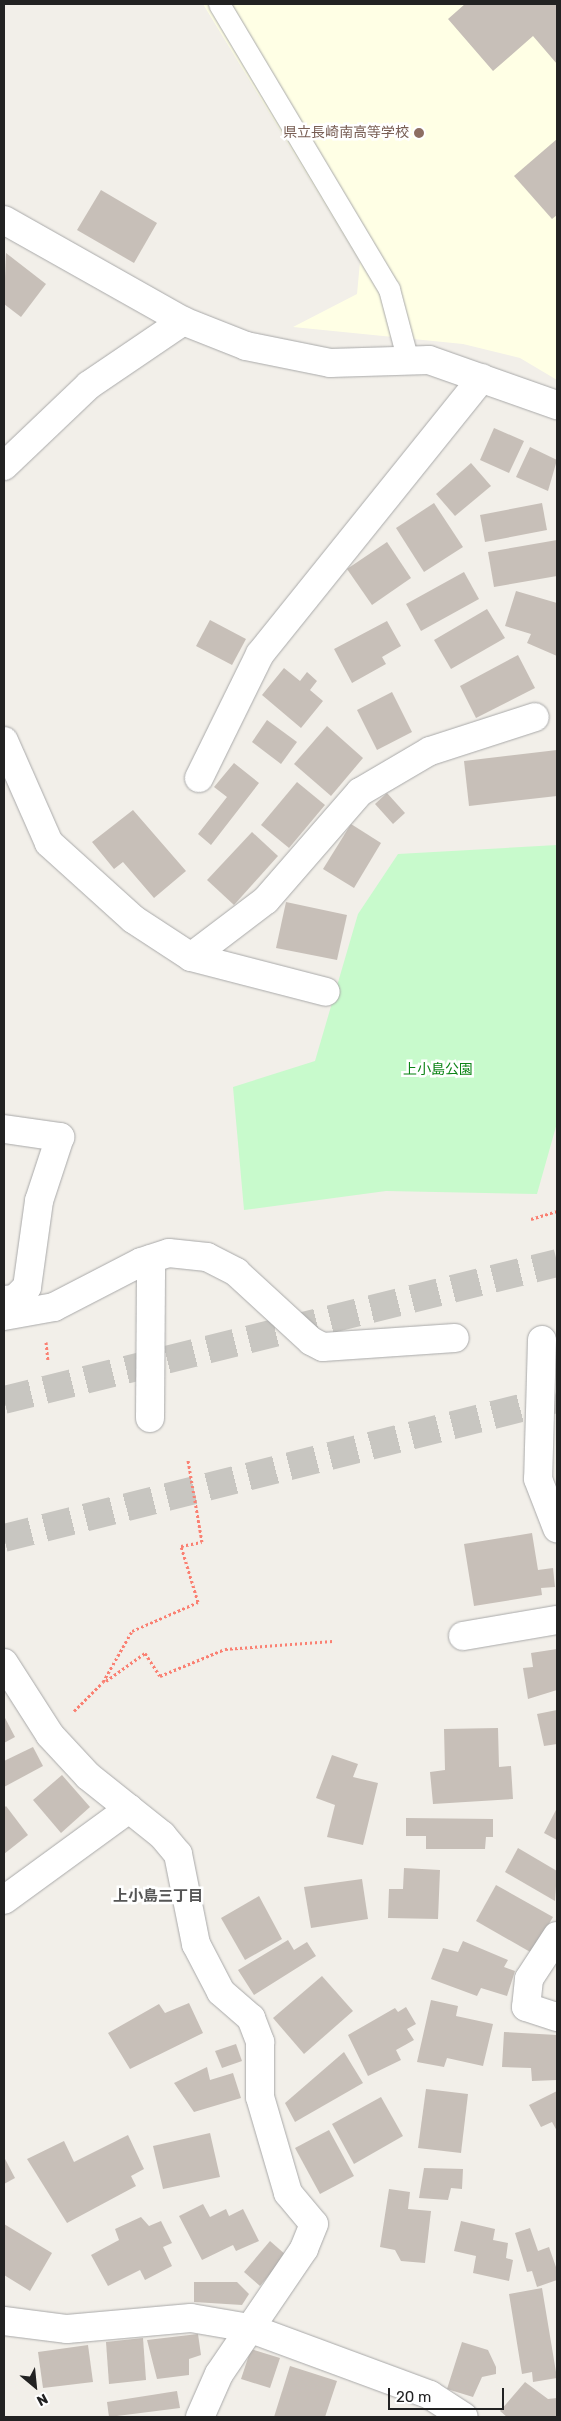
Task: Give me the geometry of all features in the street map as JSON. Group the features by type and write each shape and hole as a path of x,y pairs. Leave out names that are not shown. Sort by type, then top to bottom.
{"street":[{"path":"4,220 183,321 246,346 330,363 429,360 557,405"},
{"path":"4,466 89,385 183,321"},
{"path":"198,778 260,654 482,378"},
{"path":"191,956 214,944 266,900 360,792 430,751 535,717"},
{"path":"4,741 49,843 133,919 191,956 326,992"},
{"path":"4,1129 60,1137 39,1201 27,1287 15,1299 4,1300"},
{"path":"4,1316 54,1307 151,1259 169,1253 207,1257 236,1272 311,1342 323,1347 455,1338"},
{"path":"150,1418 151,1259"},
{"path":"542,1340 538,1479 557,1528"},
{"path":"463,1636 557,1620"},
{"path":"4,1663 50,1734 88,1776 162,1835 178,1854 196,1944 221,1992 251,2018 260,2042 260,2097 288,2193 314,2224 304,2250 219,2374 200,2417"},
{"path":"4,1900 129,1810"},
{"path":"557,1936 529,1979 526,2007 557,2017"},
{"path":"4,2321 67,2329 191,2318 249,2328 430,2395 464,2417"}],"lane":[{"path":"219,4 389,289 408,361"}],"path":[{"path":"531,1219 557,1211"},
{"path":"103,1682 132,1631 198,1602 181,1546 202,1542 188,1460"},
{"path":"50,1734 103,1682 144,1653 160,1676 225,1649 333,1642"}],"shaded area":[{"name":"県立長崎南高等学校","path":"203,4 557,4 557,380 520,358 463,344 293,327 357,294 360,262"}],"green space":[{"name":"上小島公園","path":"557,845 557,1123 537,1194 386,1191 244,1210 233,1087 315,1061 358,914 398,854"}],"building":[{"path":"465,4 557,4 557,64 533,36 493,71 448,19"},
{"path":"557,139 557,215 552,219 514,176"},
{"path":"101,190 157,223 134,263 77,230"},
{"path":"6,253 46,284 21,317 4,304"},
{"path":"494,428 524,441 509,473 480,460"},
{"path":"530,447 557,460 548,491 516,477"},
{"path":"471,463 491,486 455,516 436,494"},
{"path":"434,503 463,547 424,572 396,528"},
{"path":"542,503 547,530 485,542 480,515"},
{"path":"557,540 557,576 494,587 488,552"},
{"path":"387,542 411,578 372,605 347,569"},
{"path":"464,572 479,599 421,631 406,604"},
{"path":"516,591 557,603 557,656 527,643 531,634 505,626"},
{"path":"487,609 505,638 451,669 434,640"},
{"path":"210,620 246,639 232,665 196,646"},
{"path":"387,621 401,646 382,657 386,664 352,683 334,649"},
{"path":"518,655 535,688 476,718 460,686"},
{"path":"284,668 300,681 307,672 317,681 310,690 323,701 301,728 262,695"},
{"path":"392,692 412,732 377,750 357,710"},
{"path":"267,720 297,742 281,764 252,742"},
{"path":"327,726 363,758 331,796 294,764"},
{"path":"557,750 557,796 469,806 464,761"},
{"path":"234,763 259,783 211,845 198,834 227,797 214,787"},
{"path":"297,782 325,805 289,848 261,825"},
{"path":"387,793 405,813 393,824 375,804"},
{"path":"133,810 186,871 154,898 123,862 114,869 92,842"},
{"path":"351,824 381,843 354,888 323,869"},
{"path":"252,832 278,856 234,905 207,880"},
{"path":"286,902 347,915 337,960 276,948"},
{"path":"532,1533 538,1570 553,1568 555,1587 541,1588 542,1595 474,1606 464,1544"},
{"path":"557,1649 557,1690 528,1699 523,1668 533,1667 531,1653"},
{"path":"557,1710 557,1744 544,1746 537,1714"},
{"path":"4,1716 15,1737 4,1743"},
{"path":"498,1728 499,1767 511,1766 513,1799 433,1804 430,1772 445,1770 444,1729"},
{"path":"33,1747 43,1766 4,1787 4,1761"},
{"path":"332,1755 358,1764 353,1777 378,1783 363,1845 327,1837 335,1805 316,1798"},
{"path":"62,1775 90,1807 61,1833 33,1800"},
{"path":"6,1806 28,1835 4,1854 4,1808"},
{"path":"557,1808 557,1840 544,1833"},
{"path":"406,1818 493,1819 493,1837 486,1837 485,1849 426,1849 426,1836 406,1836"},
{"path":"518,1848 557,1871 555,1901 505,1872"},
{"path":"404,1868 440,1870 438,1919 388,1918 389,1889 403,1889"},
{"path":"362,1879 368,1919 311,1928 304,1887"},
{"path":"496,1885 553,1917 532,1953 476,1921"},
{"path":"259,1896 282,1939 245,1960 221,1918"},
{"path":"288,1940 294,1950 307,1942 316,1956 254,1995 238,1970"},
{"path":"463,1941 508,1960 504,1967 515,1971 507,1996 481,1988 477,1996 431,1979 443,1948 458,1952"},
{"path":"322,1976 353,2011 304,2054 273,2018"},
{"path":"431,2000 458,2006 456,2016 493,2024 483,2066 447,2058 444,2067 417,2062"},
{"path":"189,2003 203,2033 130,2069 108,2033 159,2004 165,2013"},
{"path":"406,2007 416,2024 407,2029 414,2040 396,2050 401,2060 368,2076 348,2035 395,2008 398,2012"},
{"path":"504,2032 557,2035 557,2080 532,2081 531,2068 502,2067"},
{"path":"236,2044 242,2061 222,2068 215,2051"},
{"path":"344,2052 363,2083 295,2122 285,2103"},
{"path":"207,2067 210,2080 233,2073 241,2098 194,2112 174,2083"},
{"path":"426,2089 468,2094 461,2153 418,2148"},
{"path":"557,2091 557,2131 552,2122 541,2127 529,2105"},
{"path":"381,2097 403,2136 354,2164 332,2124"},
{"path":"329,2130 354,2176 320,2194 295,2148"},
{"path":"210,2133 220,2177 163,2189 153,2146"},
{"path":"128,2135 144,2169 131,2176 136,2186 67,2223 27,2159 64,2141 74,2162"},
{"path":"4,2157 15,2178 4,2184"},
{"path":"424,2168 463,2169 462,2189 451,2188 448,2200 419,2198"},
{"path":"389,2189 410,2192 408,2209 431,2211 425,2263 401,2261 395,2250 380,2247"},
{"path":"203,2204 210,2217 226,2209 229,2216 243,2209 259,2241 236,2251 233,2245 202,2260 179,2216"},
{"path":"141,2217 149,2226 161,2221 172,2243 163,2247 172,2266 145,2280 140,2270 108,2286 91,2255 119,2240 115,2229"},
{"path":"461,2221 495,2229 493,2240 508,2243 506,2258 513,2260 509,2281 473,2273 476,2256 454,2251"},
{"path":"4,2224 52,2253 30,2291 4,2275"},
{"path":"530,2228 538,2251 549,2247 557,2270 557,2280 537,2287 532,2271 527,2272 515,2233"},
{"path":"270,2241 286,2255 260,2286 244,2272"},
{"path":"194,2282 237,2282 249,2294 242,2305 194,2302"},
{"path":"542,2288 557,2378 533,2382 532,2372 522,2374 509,2294"},
{"path":"198,2334 201,2355 189,2359 189,2375 157,2379 147,2340"},
{"path":"143,2338 146,2380 109,2384 106,2342"},
{"path":"462,2342 488,2350 496,2367 496,2374 482,2377 473,2397 447,2389"},
{"path":"88,2345 93,2382 43,2388 38,2352"},
{"path":"251,2349 280,2358 270,2388 241,2379"},
{"path":"290,2366 337,2381 325,2417 274,2417"},
{"path":"525,2382 548,2399 557,2398 557,2417 507,2417 500,2411"},
{"path":"177,2391 180,2408 109,2417 107,2402"}],"tunnel":[{"path":"4,1400 557,1263"},
{"path":"4,1538 557,1399"}],"place":[{"name":"県立長崎南高等学校","path":"419,133"}],"district":[{"name":"上小島三丁目","path":"158,1897"}]}
